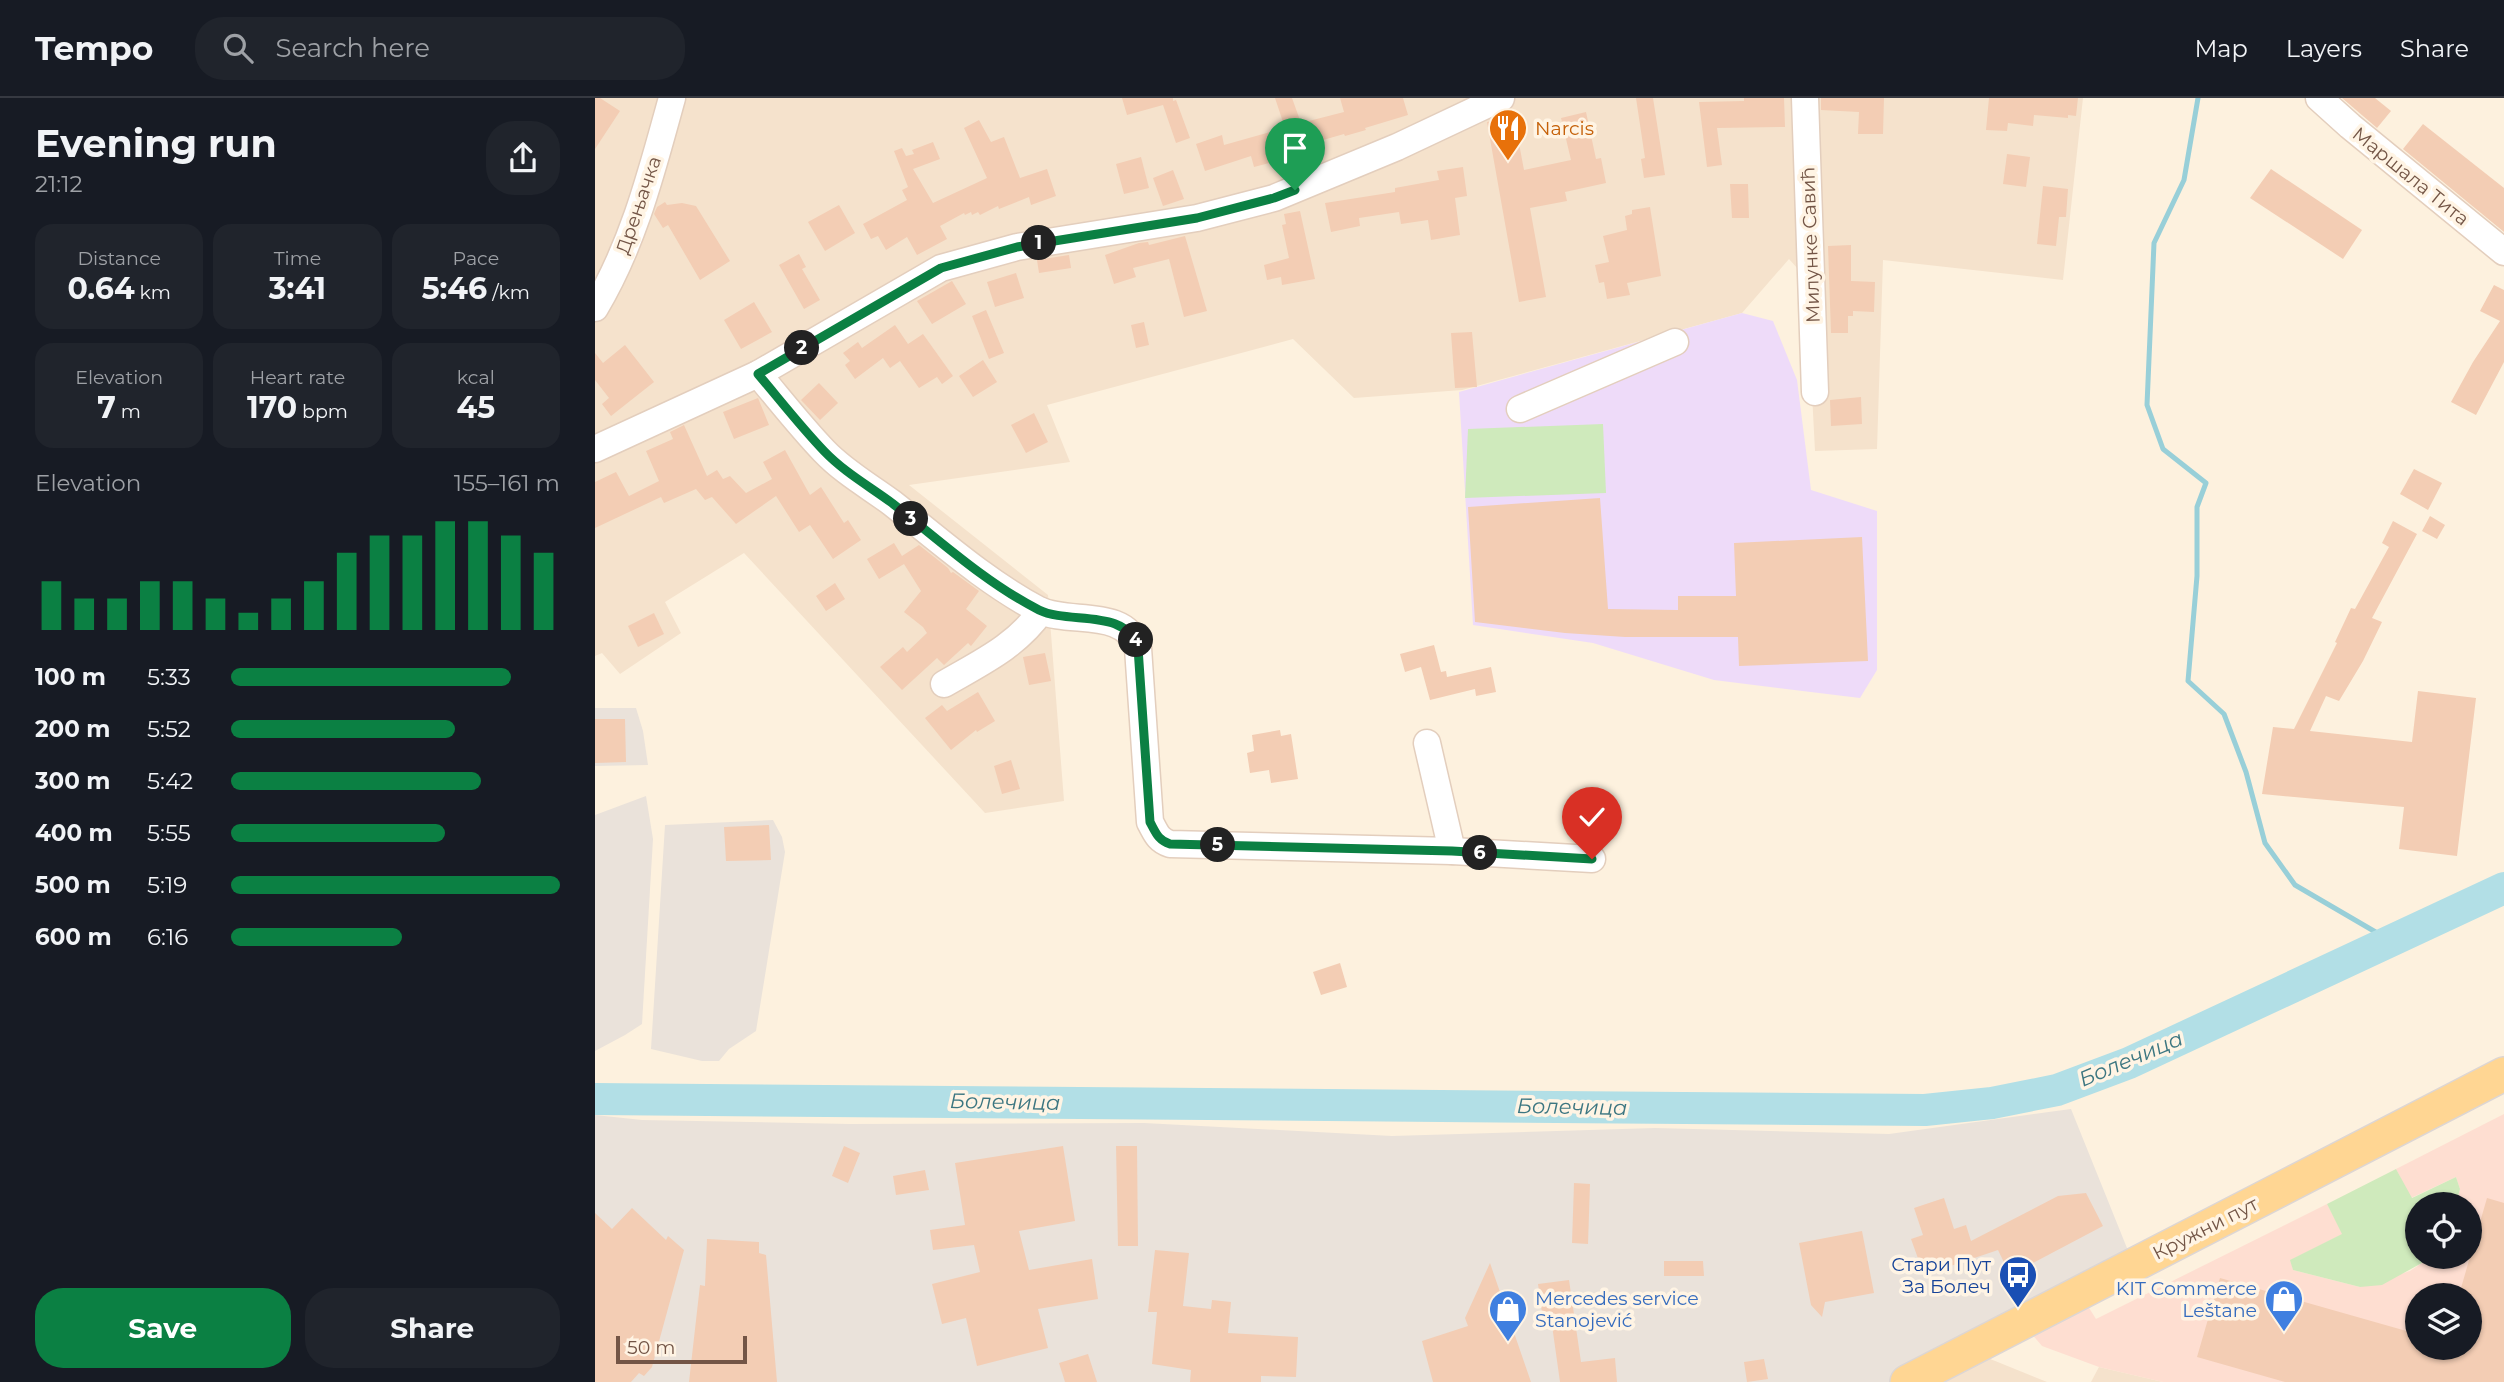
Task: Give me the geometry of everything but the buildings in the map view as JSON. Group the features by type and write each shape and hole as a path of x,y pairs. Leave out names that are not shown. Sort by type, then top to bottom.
{"main road":[{"name":"Кружни пут","path":"1926,1378 2504,1074"}],"street":[{"name":"Дрењачка","path":"595,308 605,292 639,212 672,98"},
{"path":"595,449 758,374 941,268 1017,247 1197,218 1274,198 1397,147 1501,98"},
{"name":"Милунке Савић","path":"1805,98 1815,392"},
{"name":"Маршала Тита","path":"2319,98 2504,252"},
{"path":"1520,409 1675,342"},
{"path":"758,374 825,452 853,477 1008,591 1041,611 1105,621 1128,631 1138,648 1150,822 1158,838 1164,842 1452,851 1592,859"},
{"path":"944,684 1012,643 1030,627 1041,611"},
{"path":"1427,743 1452,851"}],"shaded area":[{"path":"595,98 2083,98 2063,280 1883,260 1877,449 1815,451 1806,278 1789,259 1742,313 1462,390 1354,398 1293,339 1047,405 1070,462 909,485 1048,595 1064,801 985,813 744,553 665,602 681,633 620,674 602,653 595,656"},
{"path":"1742,313 1773,321 1797,380 1811,490 1877,511 1877,670 1860,698 1714,680 1593,643 1473,625 1459,392"},
{"path":"595,708 636,708 643,731 648,765 595,766"},
{"path":"646,796 653,839 642,1024 595,1051 595,815"},
{"path":"773,820 782,837 785,852 756,1031 729,1049 719,1061 702,1061 651,1049 665,825"},
{"path":"2071,1109 2131,1258 1900,1382 595,1382 595,1115 642,1120 849,1124 1144,1123 1392,1136 1655,1128 1889,1134"},
{"path":"2504,1114 2504,1382 2163,1382 2099,1367 2042,1346 2030,1332 2086,1303 2096,1319 2327,1204 2343,1234 2291,1260 2293,1270 2360,1287 2413,1269 2482,1269 2482,1192 2459,1192 2456,1177 2424,1192 2408,1192 2396,1169"},
{"path":"1973,1352 2047,1382 1929,1382"},
{"path":"2099,1367 2163,1382 2091,1382"}],"green space":[{"path":"1603,424 1606,493 1465,498 1468,429"},
{"path":"2396,1169 2409,1192 2405,1192 2405,1269 2411,1269 2382,1285 2360,1287 2293,1270 2290,1260 2342,1234 2327,1204"},
{"path":"2456,1177 2459,1192 2425,1192"}],"waterway":[{"path":"2198,98 2184,180 2154,243 2147,405 2163,449 2206,483 2197,507 2197,576 2188,681 2224,714 2246,772 2265,843 2295,885 2391,941"},
{"name":"Болечица","path":"595,1099 1925,1110 1992,1103 2057,1090 2129,1063 2504,888"}],"place":[{"name":"Narcis","path":"1508,162"},
{"name":"Стари Пут За Болеч","path":"2018,1309"},
{"name":"KIT Commerce Leštane","path":"2284,1333"},
{"name":"Mercedes service Stanojević","path":"1508,1343"}],"route":[{"path":"1295,190 1197,218 1017,247 941,268 758,374 825,452 853,477 1008,591 1041,611 1105,621 1128,631 1138,648 1150,822 1158,838 1164,842 1452,851 1592,859"}]}
